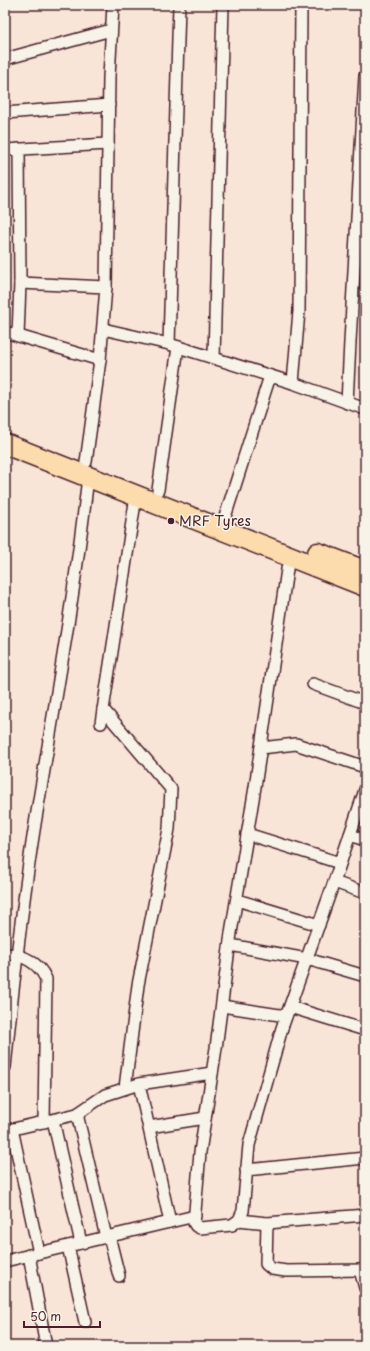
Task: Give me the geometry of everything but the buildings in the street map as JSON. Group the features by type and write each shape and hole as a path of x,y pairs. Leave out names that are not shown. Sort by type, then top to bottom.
{"highway":[{"path":"5,431 87,470 136,496 365,586"},
{"path":"5,444 87,470 158,490 365,571"}],"street":[{"path":"5,1068 17,954 35,825 50,740 81,533 100,360 106,287 108,105 113,5"},
{"path":"158,490 173,346 179,5"},
{"path":"214,358 223,5"},
{"path":"293,383 299,311 301,5"},
{"path":"5,59 111,30"},
{"path":"347,403 365,76"},
{"path":"5,112 108,105"},
{"path":"5,150 108,144"},
{"path":"18,336 20,284 19,150"},
{"path":"20,284 106,287"},
{"path":"103,329 173,346 214,358 293,383 365,409"},
{"path":"5,332 100,360"},
{"path":"225,516 270,376"},
{"path":"101,724 136,496"},
{"path":"319,553 365,561"},
{"path":"289,556 236,900 200,1152 194,1223 200,1228 232,1225 239,1220 243,1211 249,1144 288,1012 365,790"},
{"path":"313,684 365,703"},
{"path":"103,709 171,789 169,828 138,985 125,1088"},
{"path":"260,748 296,744 365,767"},
{"path":"247,834 340,864"},
{"path":"350,835 365,840"},
{"path":"334,882 365,893"},
{"path":"236,900 319,925"},
{"path":"230,945 307,959 365,976"},
{"path":"5,954 17,954 36,964 43,972 46,979 48,1121 81,1243"},
{"path":"222,1006 288,1012 365,1030"},
{"path":"46,1346 34,1254 8,1130 77,1114 105,1095 139,1084 212,1073"},
{"path":"139,1084 170,1222"},
{"path":"77,1114 119,1276"},
{"path":"149,1127 205,1118"},
{"path":"246,1170 365,1158"},
{"path":"239,1220 267,1223 365,1215"},
{"path":"6,1259 34,1254 195,1216"},
{"path":"267,1223 266,1264 272,1269 286,1271 363,1270 365,1288"},
{"path":"68,1246 85,1322"}],"place":[{"name":"MRF Tyres","path":"171,521"}]}
